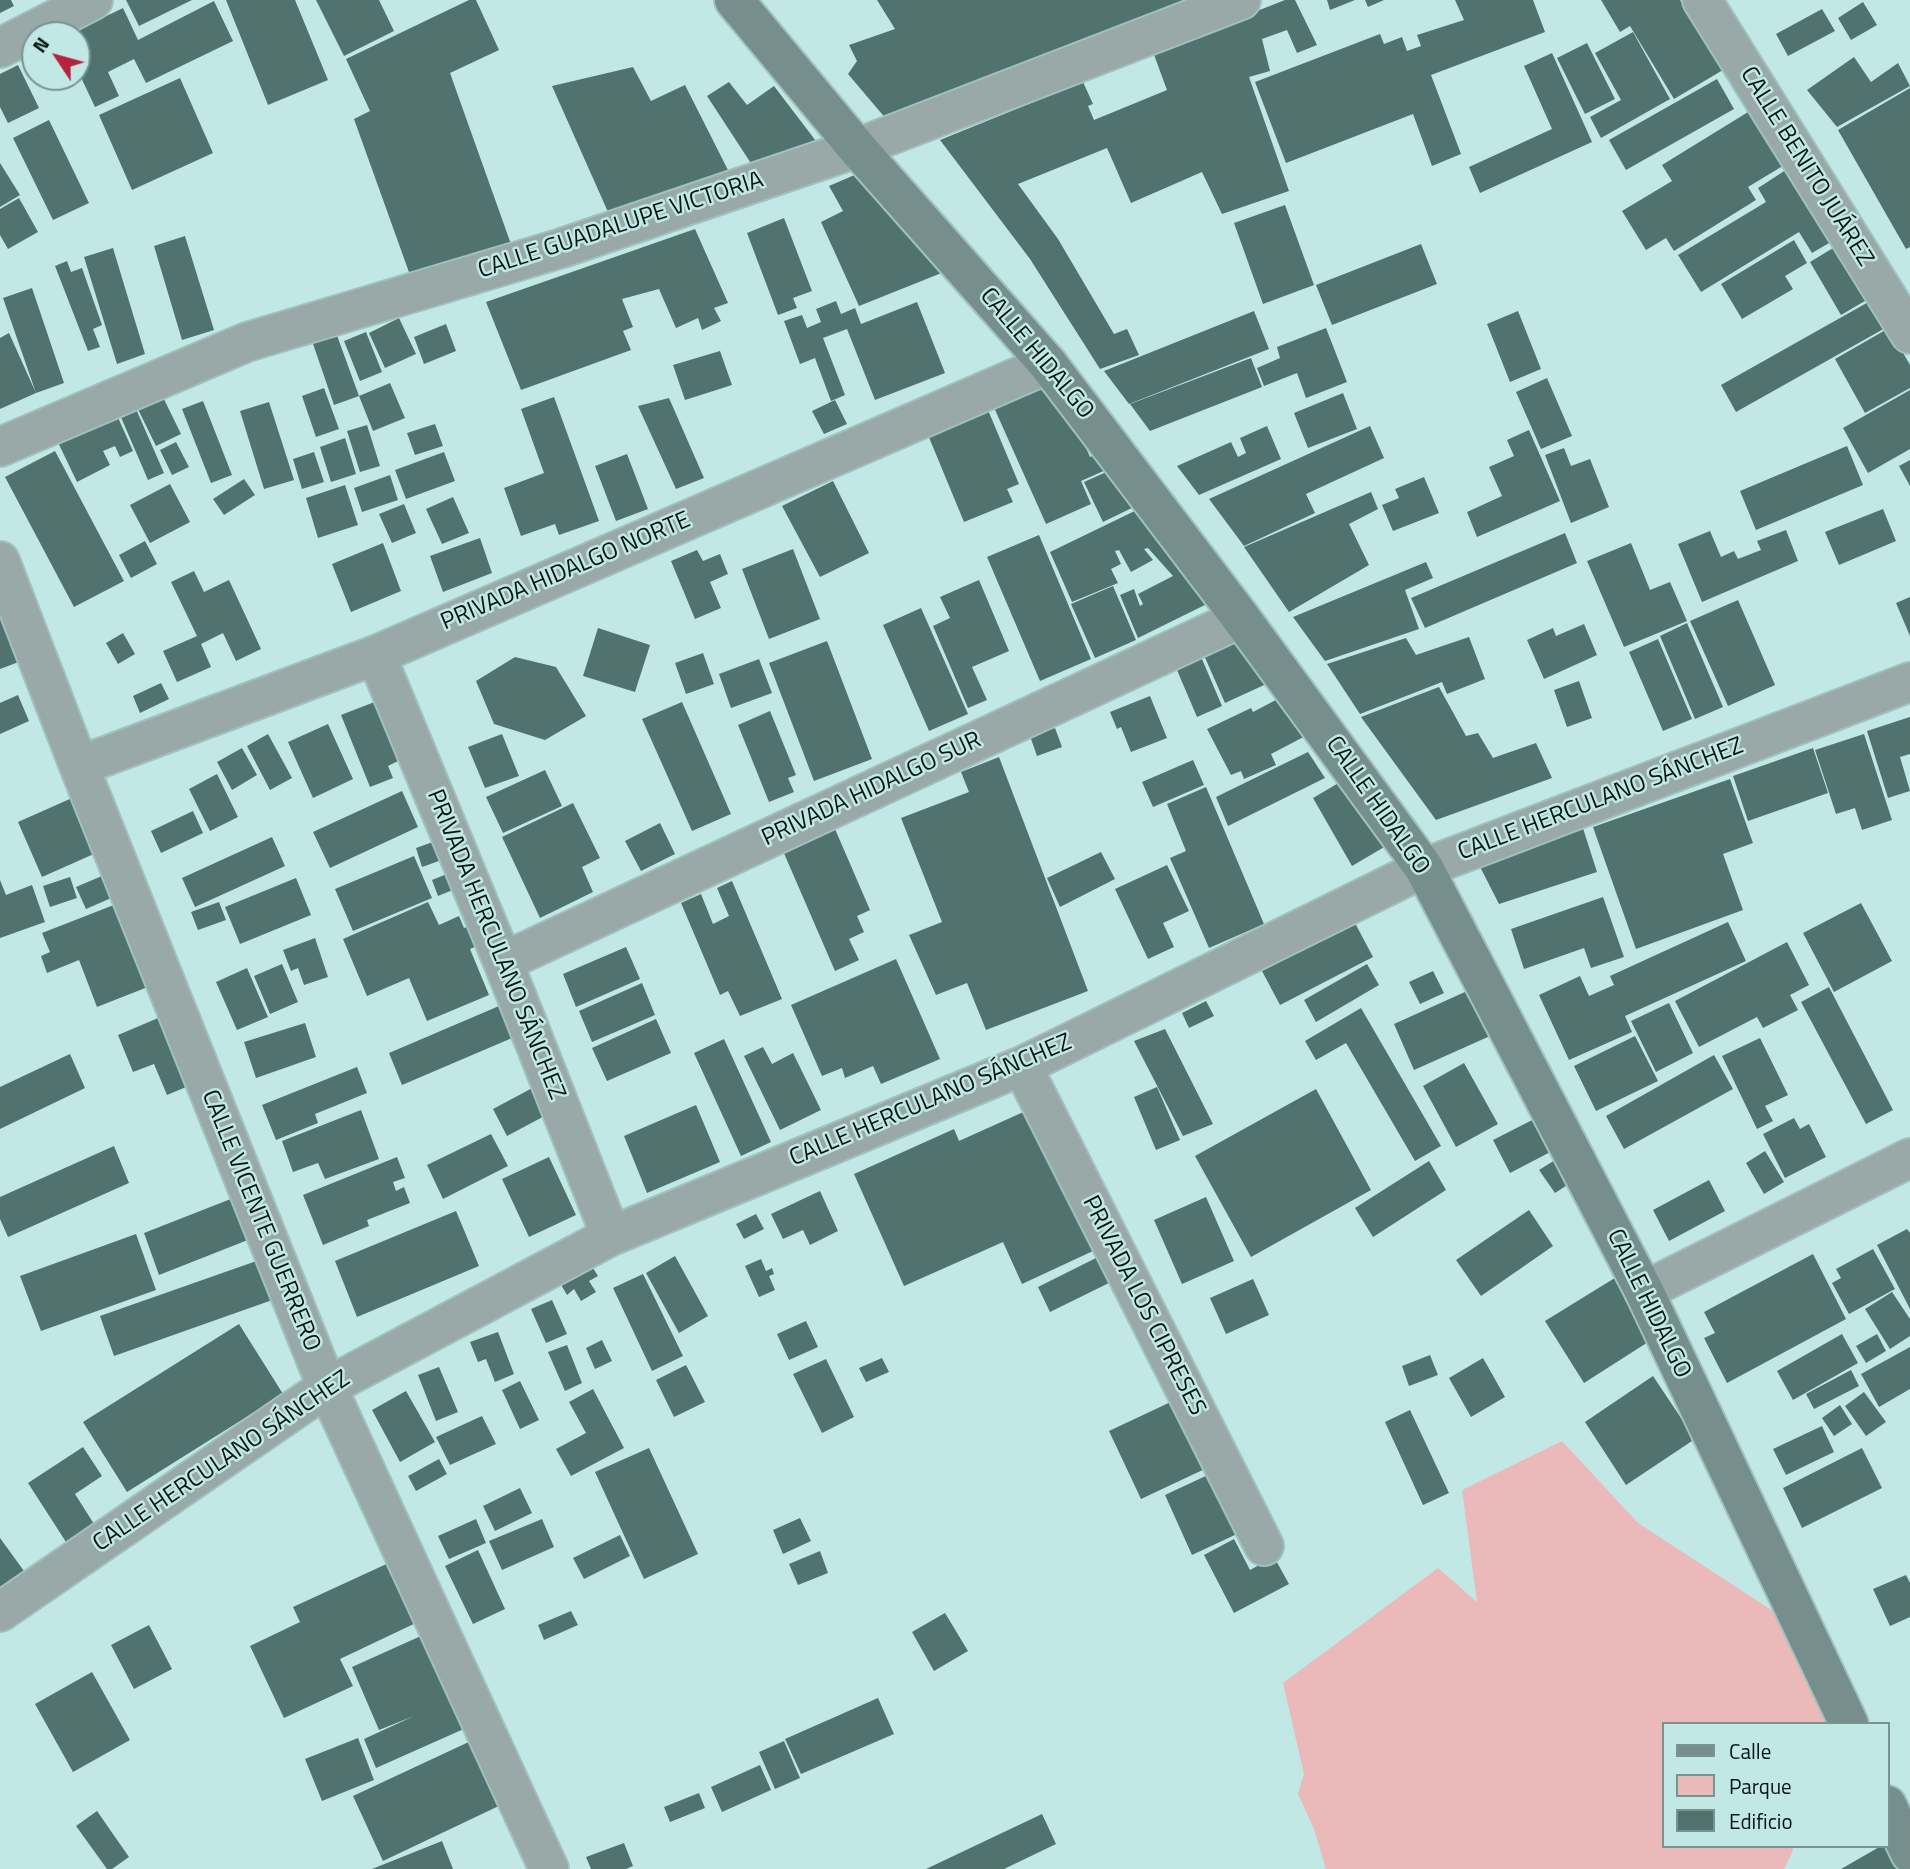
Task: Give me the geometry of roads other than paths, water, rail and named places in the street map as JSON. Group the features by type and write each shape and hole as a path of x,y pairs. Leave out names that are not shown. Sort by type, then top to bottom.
{"street":[{"path":"0,47 93,0"},
{"name":"CALLE HIDALGO","path":"734,0 857,148 1048,364 1241,618 1424,868 1644,1291 1848,1722"},
{"name":"CALLE GUADALUPE VICTORIA","path":"0,447 247,342 562,248 857,148 1241,0"},
{"name":"CALLE BENITO JUÁREZ","path":"1702,0 1910,334"},
{"name":"PRIVADA HIDALGO NORTE","path":"79,766 376,655 1048,364"},
{"name":"CALLE VICENTE GUERRERO","path":"0,561 327,1387 549,1869"},
{"name":"PRIVADA HIDALGO SUR","path":"503,962 1241,618"},
{"name":"PRIVADA HERCULANO SÁNCHEZ","path":"376,655 503,962 611,1236"},
{"name":"CALLE HERCULANO SÁNCHEZ","path":"0,1612 327,1387 611,1236 1022,1066 1424,868 1910,682"},
{"name":"PRIVADA LOS CIPRESES","path":"1022,1066 1264,1546"},
{"path":"1644,1291 1910,1158"},
{"path":"1889,1809 1910,1853"}]}
